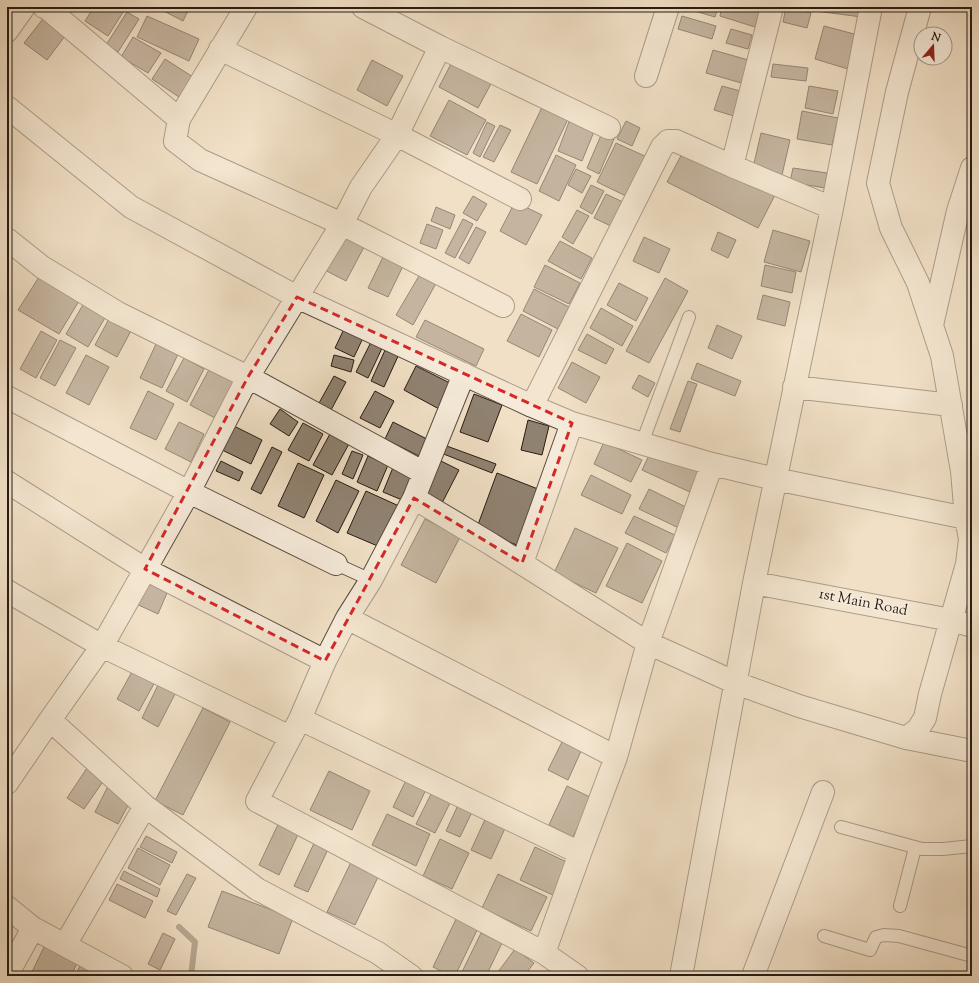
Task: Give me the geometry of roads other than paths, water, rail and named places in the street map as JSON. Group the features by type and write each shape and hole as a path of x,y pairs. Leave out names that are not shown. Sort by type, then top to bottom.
{"street":[{"path":"7,31 24,7"},
{"path":"44,7 179,119"},
{"path":"363,7 440,47 609,128"},
{"path":"646,76 668,7"},
{"path":"732,166 772,7"},
{"path":"681,976 754,583 832,208 871,7"},
{"path":"906,738 918,729 925,718 930,694 967,564 970,539 966,518 962,471 942,356 918,283 891,228 878,183 897,92 920,7"},
{"path":"237,10 220,49 179,119 174,141 200,160 342,224 503,306"},
{"path":"7,783 14,758 50,720 102,646 188,492 248,377 342,224 361,187 397,135 440,47"},
{"path":"220,49 397,135 520,199"},
{"path":"7,107 131,207 297,297 532,406 572,423 712,464 775,479 966,518"},
{"path":"532,406 662,147 668,141 676,141 832,208"},
{"path":"932,325 958,211 972,168"},
{"path":"7,239 42,267 118,313 248,377 424,473"},
{"path":"464,374 414,498 371,580 347,618 325,661 300,718 257,801 544,953 577,976"},
{"path":"794,387 951,405"},
{"path":"7,397 188,492 336,564"},
{"path":"522,563 572,423"},
{"path":"544,953 616,757 648,642 712,464"},
{"path":"7,482 145,569 325,661"},
{"path":"414,498 522,563 648,642 736,683 798,706 906,738 972,751"},
{"name":"1st Main Road","path":"754,583 951,620 972,626"},
{"path":"7,591 102,646 290,737"},
{"path":"347,618 616,757"},
{"path":"300,718 580,853"},
{"path":"50,720 145,806 257,889 378,953 411,976"},
{"path":"753,976 823,792"},
{"path":"65,945 145,806"},
{"path":"7,907 33,928 122,976"},
{"path":"7,975 33,928"}],"lane":[{"path":"642,443 689,317"},
{"path":"336,564 371,580"},
{"path":"840,827 922,850 972,846"},
{"path":"900,906 915,848"},
{"path":"824,936 870,950 876,937 892,934 972,956"}],"waterway":[{"path":"179,927 195,942 191,976"}]}
